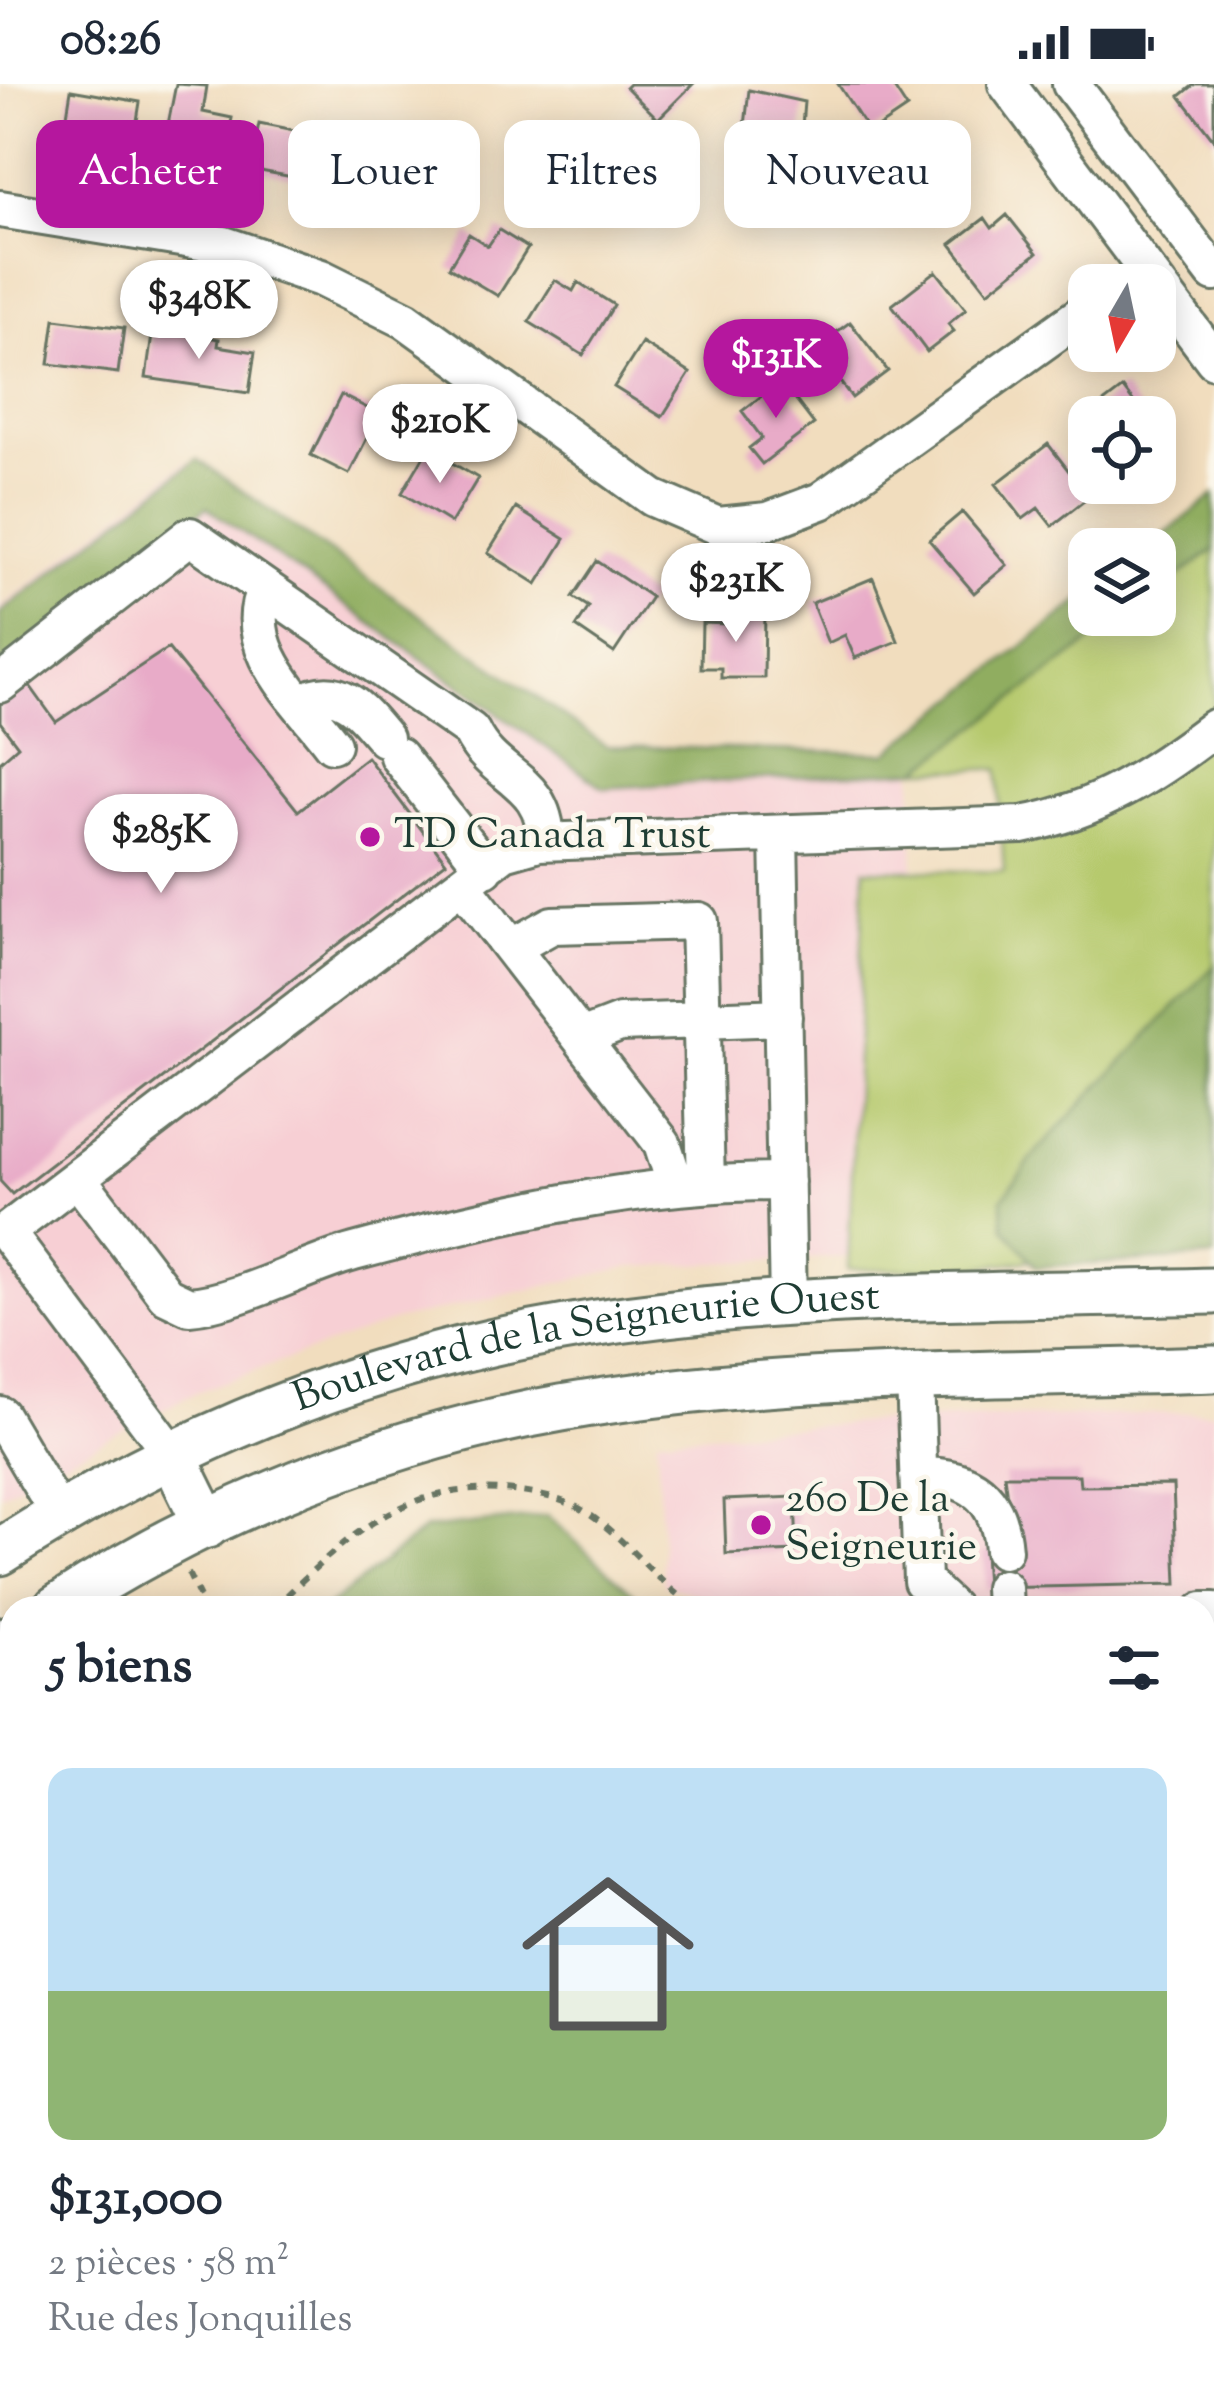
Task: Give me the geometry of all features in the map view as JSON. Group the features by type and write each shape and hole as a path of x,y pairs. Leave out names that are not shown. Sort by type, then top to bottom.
{"main road":[{"name":"Boulevard de la Seigneurie Ouest","path":"0,1552 172,1454 324,1390 448,1353 598,1323 788,1305 1214,1291"},
{"name":"Boulevard de la Seigneurie Ouest","path":"79,1596 207,1525 412,1446 533,1413 711,1388 1214,1369"},
{"path":"172,1454 207,1525"}],"street":[{"path":"1007,84 1126,264"},
{"path":"1071,84 1214,273"},
{"path":"0,209 224,245 322,278 406,320 653,498 718,526 768,521 820,501 1068,324"},
{"path":"1150,264 1185,237"},
{"path":"1176,320 1214,359"},
{"path":"0,684 190,536 471,731 481,753 537,799 546,842"},
{"path":"266,589 257,609 256,630 265,653 332,745"},
{"path":"302,703 317,695 345,698 391,747 474,877 511,948 691,1184"},
{"path":"172,1454 8,1248 79,1179 513,848 546,842 1045,821 1125,791 1214,728"},
{"path":"779,834 788,1305"},
{"path":"511,948 552,925 699,921 702,1019 691,1184"},
{"path":"581,1038 620,1023 783,1017"},
{"path":"79,1179 166,1295 189,1306 392,1242 575,1201 691,1184 786,1182"},
{"path":"915,1378 922,1581 938,1596"},
{"path":"0,1415 59,1515"},
{"path":"918,1475 953,1476 984,1493 999,1517 1003,1550"}],"path":[{"path":"287,1596 344,1542 398,1507 468,1488 526,1493 580,1509 682,1596"},
{"path":"186,1568 199,1596"}],"shaded area":[{"path":"188,461 597,744 913,752 915,1254 628,1267 394,1321 197,1392 0,1494 0,608"},
{"path":"1214,1412 1214,1596 702,1596 663,1584 657,1438 883,1421"}],"green space":[{"path":"197,459 606,746 887,753 1068,611 1068,636 1099,636 918,770 604,788 207,507 0,669 0,613"},
{"path":"1214,495 1214,550 1176,578 1172,528"},
{"path":"1214,550 1214,1236 962,1269 848,1269 865,869 1004,872 998,769 918,770 1099,636 1176,636 1176,578"},
{"path":"1214,966 1214,1257 1037,1267 1004,1227 1002,1199 1038,1150"},
{"path":"547,1516 637,1596 341,1596 425,1529"}],"building":[{"path":"176,84 207,86 203,112 232,118 232,120 169,120"},
{"path":"693,84 658,119 626,87"},
{"path":"838,84 901,84 894,88 907,108 889,120 862,120"},
{"path":"1195,84 1214,84 1214,140 1180,96"},
{"path":"71,90 140,102 137,120 66,120"},
{"path":"749,90 804,102 802,120 746,120"},
{"path":"264,125 288,130 288,176 264,172"},
{"path":"1007,215 1037,253 988,292 951,244 985,218 992,228"},
{"path":"499,230 528,248 498,296 449,267 469,234 488,246"},
{"path":"936,271 966,309 948,324 954,331 927,352 892,305"},
{"path":"555,280 573,291 578,282 614,305 583,355 529,322"},
{"path":"55,319 124,328 118,373 49,364"},
{"path":"850,322 888,371 852,398 815,348"},
{"path":"153,328 219,339 218,346 255,352 249,393 146,378"},
{"path":"642,343 690,373 662,417 614,387"},
{"path":"781,381 814,424 762,464 749,448 762,438 742,411"},
{"path":"341,395 379,414 349,474 311,455"},
{"path":"1048,444 1068,470 1068,504 1080,504 1052,526 1038,508 1023,519 996,484"},
{"path":"428,449 478,478 451,523 402,493"},
{"path":"516,508 565,539 537,584 488,553"},
{"path":"962,512 1007,565 974,593 929,540"},
{"path":"597,561 651,597 614,653 576,627 589,607 573,597"},
{"path":"873,578 898,641 855,658 845,635 828,643 812,603"},
{"path":"727,610 765,610 764,678 721,678 721,668 701,668 702,623 727,624"},
{"path":"168,648 298,811 367,757 446,862 12,1194 0,1181 0,762 18,746 0,722 0,703 28,683 56,722"},
{"path":"1004,1475 1079,1475 1080,1486 1173,1485 1177,1584 986,1588 984,1552 1014,1550"},
{"name":"260 De la Seigneurie","path":"795,1497 797,1551 726,1554 724,1500"}],"place":[{"name":"TD Canada Trust","path":"370,837"},
{"name":"260 De la Seigneurie","path":"761,1525"}]}
